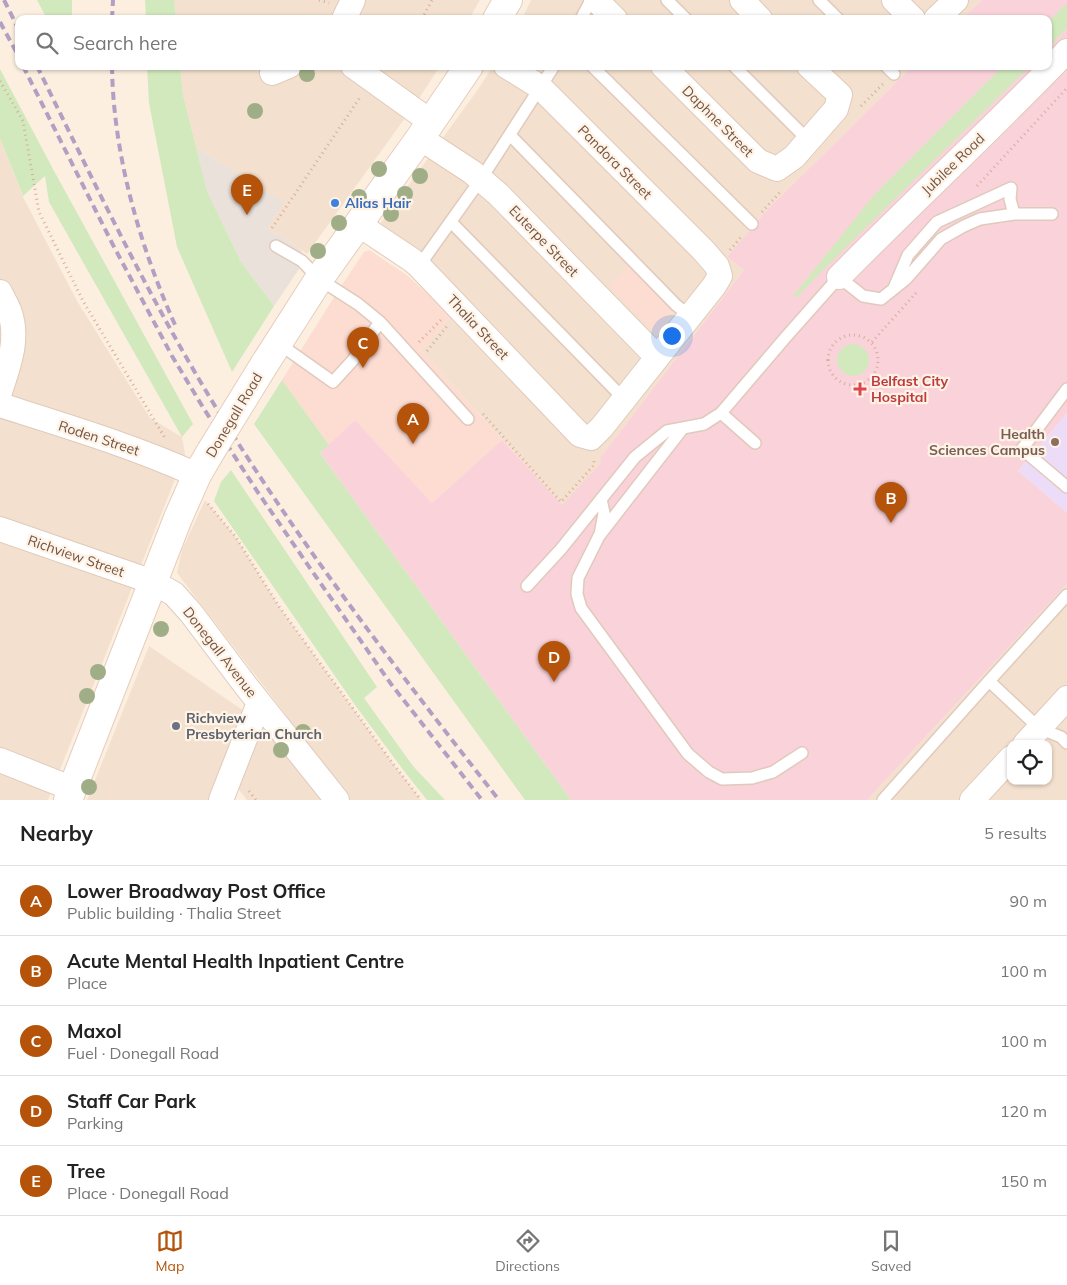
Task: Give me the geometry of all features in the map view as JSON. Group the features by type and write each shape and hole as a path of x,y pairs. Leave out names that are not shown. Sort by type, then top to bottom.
{"street":[{"path":"346,15 353,0"},
{"path":"499,15 508,0"},
{"path":"596,0 611,15"},
{"path":"742,0 756,15"},
{"path":"894,0 909,15"},
{"path":"940,15 956,0"},
{"name":"Jubilee Road","path":"1052,66 1067,51"},
{"name":"Donegall Road","path":"70,794 193,484 211,451 319,279 426,130 466,70"},
{"name":"Pandora Street","path":"512,70 541,88 717,266 720,276 690,316"},
{"name":"Daphne Street","path":"667,70 758,161 777,169 794,157 808,140"},
{"path":"808,140 836,109 840,95 813,70"},
{"name":"Jubilee Road","path":"839,277 1048,70"},
{"name":"Euterpe Street","path":"363,73 498,194 657,357"},
{"name":"Thalia Street","path":"358,224 419,266 580,435 591,438"},
{"path":"0,292 10,312 14,328 12,351 0,392"},
{"path":"591,438 602,427 690,316"},
{"name":"Roden Street","path":"0,404 166,461 193,484"},
{"name":"Richview Street","path":"0,529 153,582"},
{"name":"Donegall Avenue","path":"153,582 174,594 191,613 259,703 337,800"},
{"path":"1032,736 1067,698"},
{"path":"221,800 259,703"},
{"path":"0,760 70,794"},
{"path":"972,800 1007,762"}],"lane":[{"path":"583,15 591,0"},
{"path":"667,0 682,15"},
{"path":"819,0 834,15"},
{"path":"419,266 481,179 552,70"},
{"path":"596,70 752,224"},
{"path":"738,70 808,140"},
{"path":"510,135 676,305 690,316"},
{"path":"894,288 908,255 937,222 1011,188 1010,198 1014,214"},
{"path":"527,586 568,541 635,457 668,431 704,424 721,413 839,277 863,296 881,299 906,278 941,239 980,218 1014,214 1052,214"},
{"path":"451,222 624,399"},
{"path":"276,246 302,261 319,279 358,304 380,322 468,419"},
{"path":"271,354 333,382 353,360 380,322"},
{"path":"1067,389 1022,449 1067,487"},
{"path":"721,413 755,443"},
{"path":"683,428 599,536 578,578 576,594 581,608 688,754 710,772 722,778 752,778 773,772 802,753"},
{"path":"599,536 604,513 601,499"},
{"path":"883,800 1067,596"},
{"path":"989,681 1032,736 1060,738 1067,743"}],"path":[{"path":"424,15 432,0"},
{"path":"840,95 857,110 890,70"},
{"path":"272,228 363,73"},
{"path":"0,81 23,121 39,212 83,301 165,436 166,461"},
{"path":"958,212 965,198 1067,88"},
{"path":"426,351 459,307"},
{"path":"408,353 459,307"},
{"path":"850,334 858,335 872,342 878,358 874,375 859,385 842,383 835,378 830,371 828,355 830,348 836,341 850,334"},
{"path":"478,408 561,502 594,465 591,438"},
{"path":"193,484 234,536 280,608 421,800"}],"shaded area":[{"path":"174,0 480,0 471,15 176,15"},
{"path":"531,0 982,0 966,15 524,15"},
{"name":"Belfast City Hospital","path":"982,0 1067,0 1067,413 1018,471 1067,513 1067,584 867,800 571,800 320,453 355,420 432,503 502,440 562,505 601,463 600,458 744,270 727,257 766,211 909,70 1052,70 1052,15 966,15"},
{"path":"180,70 437,70 418,100 307,254 283,237 266,228 283,203 196,147 183,95"},
{"path":"490,70 909,70 766,211 727,257 744,270 600,458 602,463 562,506 421,350 452,316 378,227"},
{"path":"0,138 23,197 77,301 150,418 182,437 185,454 48,800 0,800"},
{"path":"196,147 284,203 266,228 283,237 302,251 299,269 274,306 241,262 207,191"},
{"path":"369,250 408,276 452,316 421,350 502,440 432,503 355,420 329,445 282,380 364,252"},
{"path":"632,264 676,309 656,334 609,286"},
{"name":"Health Sciences Campus","path":"1067,413 1067,513 1018,471"},
{"path":"205,500 235,536 280,608 421,800 247,800 235,785 254,735 286,715 177,573 182,550"},
{"path":"1067,584 1067,800 867,800"},
{"path":"149,646 244,711 211,800 87,800"}],"green space":[{"path":"37,0 72,0 72,15 45,15"},
{"path":"145,0 174,0 176,15 146,15"},
{"path":"1067,3 1067,28 1052,44 1052,18"},
{"path":"0,69 193,424 182,437 49,202 45,176 23,196 0,138"},
{"path":"147,70 180,70 183,95 207,191 241,262 274,306 232,372 177,247 149,103"},
{"path":"999,70 1026,70 796,298 793,296 874,195"},
{"path":"853,344 865,348 869,360 865,372 853,376 841,372 837,360 841,348"},
{"path":"282,380 329,445 320,453 571,800 525,800 254,424"},
{"path":"231,470 377,687 364,698 413,766 445,800 427,800 404,771 355,705 214,501 221,482"}],"railway":[{"path":"4,0 15,22"},
{"path":"112,15 113,0"},
{"path":"0,22 15,50"},
{"path":"25,70 112,243 172,356 204,409 257,491 391,684 482,800"},
{"path":"39,70 112,219 152,295 227,426 338,590 499,800"},
{"path":"112,70 117,133 131,200 151,265 176,327"}],"place":[{"name":"Alias Hair","path":"335,203"},
{"name":"Tree","path":"247,215"},
{"name":"Maxol","path":"363,368"},
{"name":"Belfast City Hospital","path":"860,389"},
{"name":"Health Sciences Campus","path":"1055,442"},
{"name":"Lower Broadway Post Office","path":"413,444"},
{"name":"Acute Mental Health Inpatient Centre","path":"891,523"},
{"name":"Staff Car Park","path":"554,682"},
{"name":"Richview Presbyterian Church","path":"176,726"}]}
